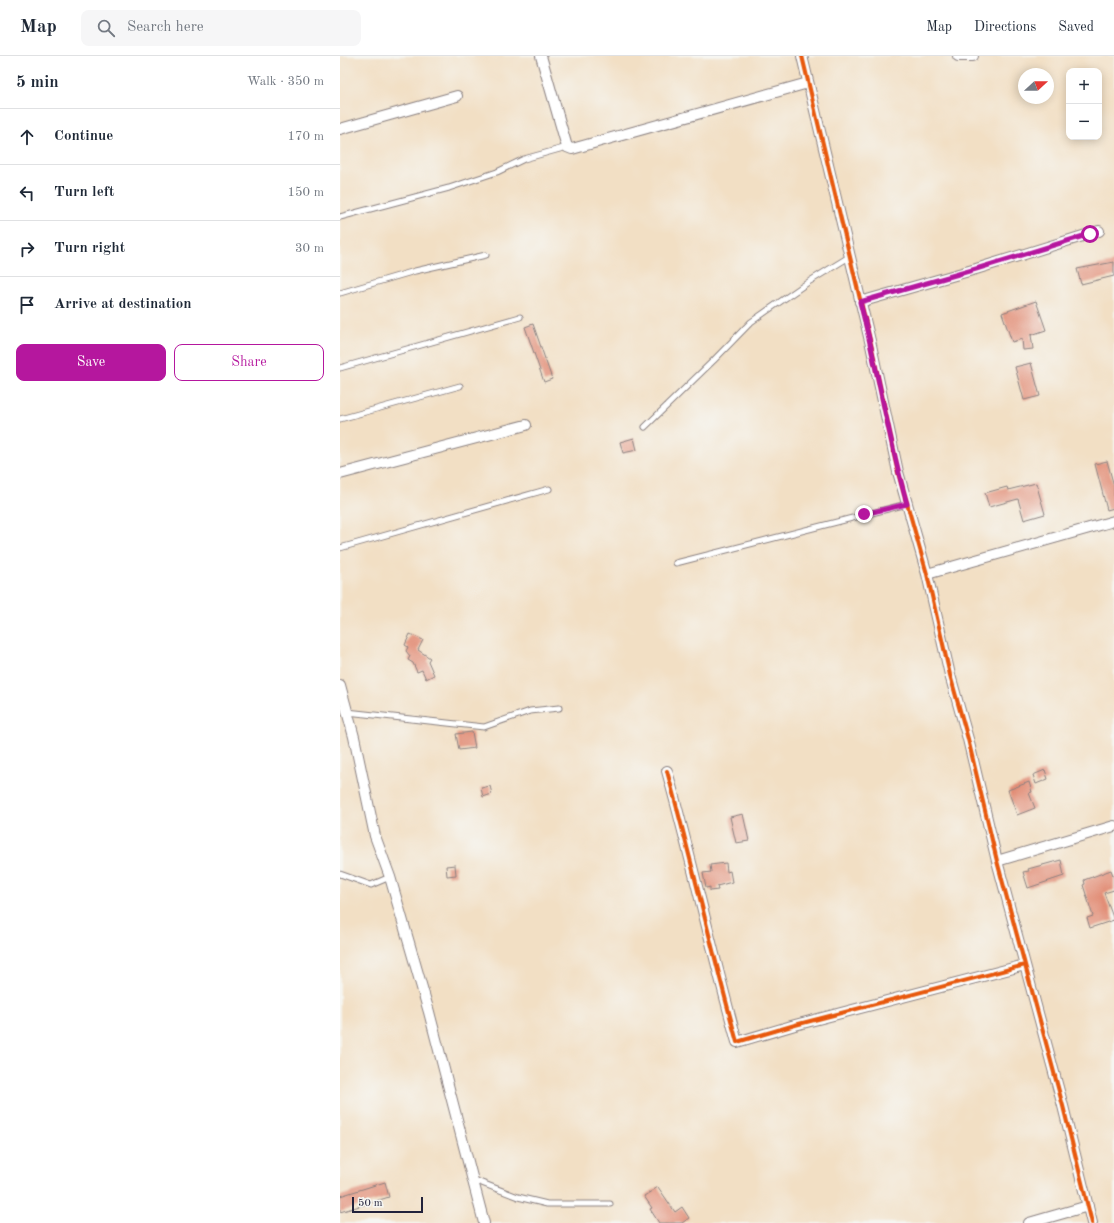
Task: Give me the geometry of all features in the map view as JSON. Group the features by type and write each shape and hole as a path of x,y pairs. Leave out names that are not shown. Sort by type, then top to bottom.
{"street":[{"path":"541,56 567,147 572,149 808,83"},
{"path":"802,56 871,345 889,434 927,574 948,668 968,739 998,861 1092,1223"},
{"path":"958,56 973,56"},
{"path":"340,129 457,96"},
{"path":"860,302 976,269 1099,231"},
{"path":"340,474 526,425"},
{"path":"927,574 1114,521"},
{"path":"340,685 354,737 375,836 390,878 429,1012 484,1223"},
{"path":"668,771 689,849 712,953 737,1042 795,1025 1025,965"},
{"path":"998,861 1114,826"},
{"path":"1029,1223 1088,1206"}],"lane":[{"path":"340,217 450,188 497,172 524,159 567,147"},
{"path":"340,293 415,272 486,255"},
{"path":"645,427 751,322 810,281 849,257"},
{"path":"340,368 520,317"},
{"path":"340,419 460,386"},
{"path":"340,548 549,489"},
{"path":"676,563 907,504"},
{"path":"347,712 484,727 530,711 559,708"},
{"path":"340,874 371,885 390,878"},
{"path":"474,1180 518,1197 547,1204 610,1204"}],"building":[{"path":"1114,262 1114,276 1081,284 1077,269"},
{"path":"1036,301 1046,330 1031,335 1033,349 1023,350 1022,339 1012,342 1002,313"},
{"path":"533,324 552,379 544,382 525,327"},
{"path":"1031,363 1040,396 1024,400 1015,367"},
{"path":"634,438 637,450 623,453 620,442"},
{"path":"1107,461 1114,486 1114,508 1107,510 1095,464"},
{"path":"1036,483 1045,514 1024,520 1018,499 989,507 985,493 1007,487 1008,490"},
{"path":"410,634 423,640 418,650 430,658 428,661 434,675 426,679 422,670 417,672 413,663 408,660 410,656 406,651 408,647 405,645"},
{"path":"472,732 475,748 459,750 456,734"},
{"path":"1045,770 1048,779 1036,784 1033,775"},
{"path":"1029,782 1032,792 1029,793 1035,808 1017,815 1008,790"},
{"path":"490,786 492,794 483,797 481,788"},
{"path":"743,814 749,841 736,843 730,817"},
{"path":"1061,860 1064,876 1028,888 1023,872 1029,871 1028,869"},
{"path":"726,863 727,872 730,871 732,882 717,886 718,890 710,891 710,887 706,888 703,873 711,872 710,865"},
{"path":"455,865 456,875 447,876 446,866"},
{"path":"1111,870 1114,878 1114,890 1104,893 1114,920 1090,928 1087,918 1093,916 1083,885 1085,884 1084,880"},
{"path":"385,1182 389,1197 340,1212 340,1196"},
{"path":"658,1187 675,1212 682,1207 689,1218 682,1223 659,1223 644,1196"}],"cycle path":[{"path":"802,56 871,345 898,472 927,574 950,675 968,739 997,861 1063,1106 1092,1223"},
{"path":"667,771 737,1042 795,1025 1025,965"}],"route":[{"path":"864,514 907,504 887,426 871,345 860,302 874,297 916,287 1069,239 1090,234"}]}
